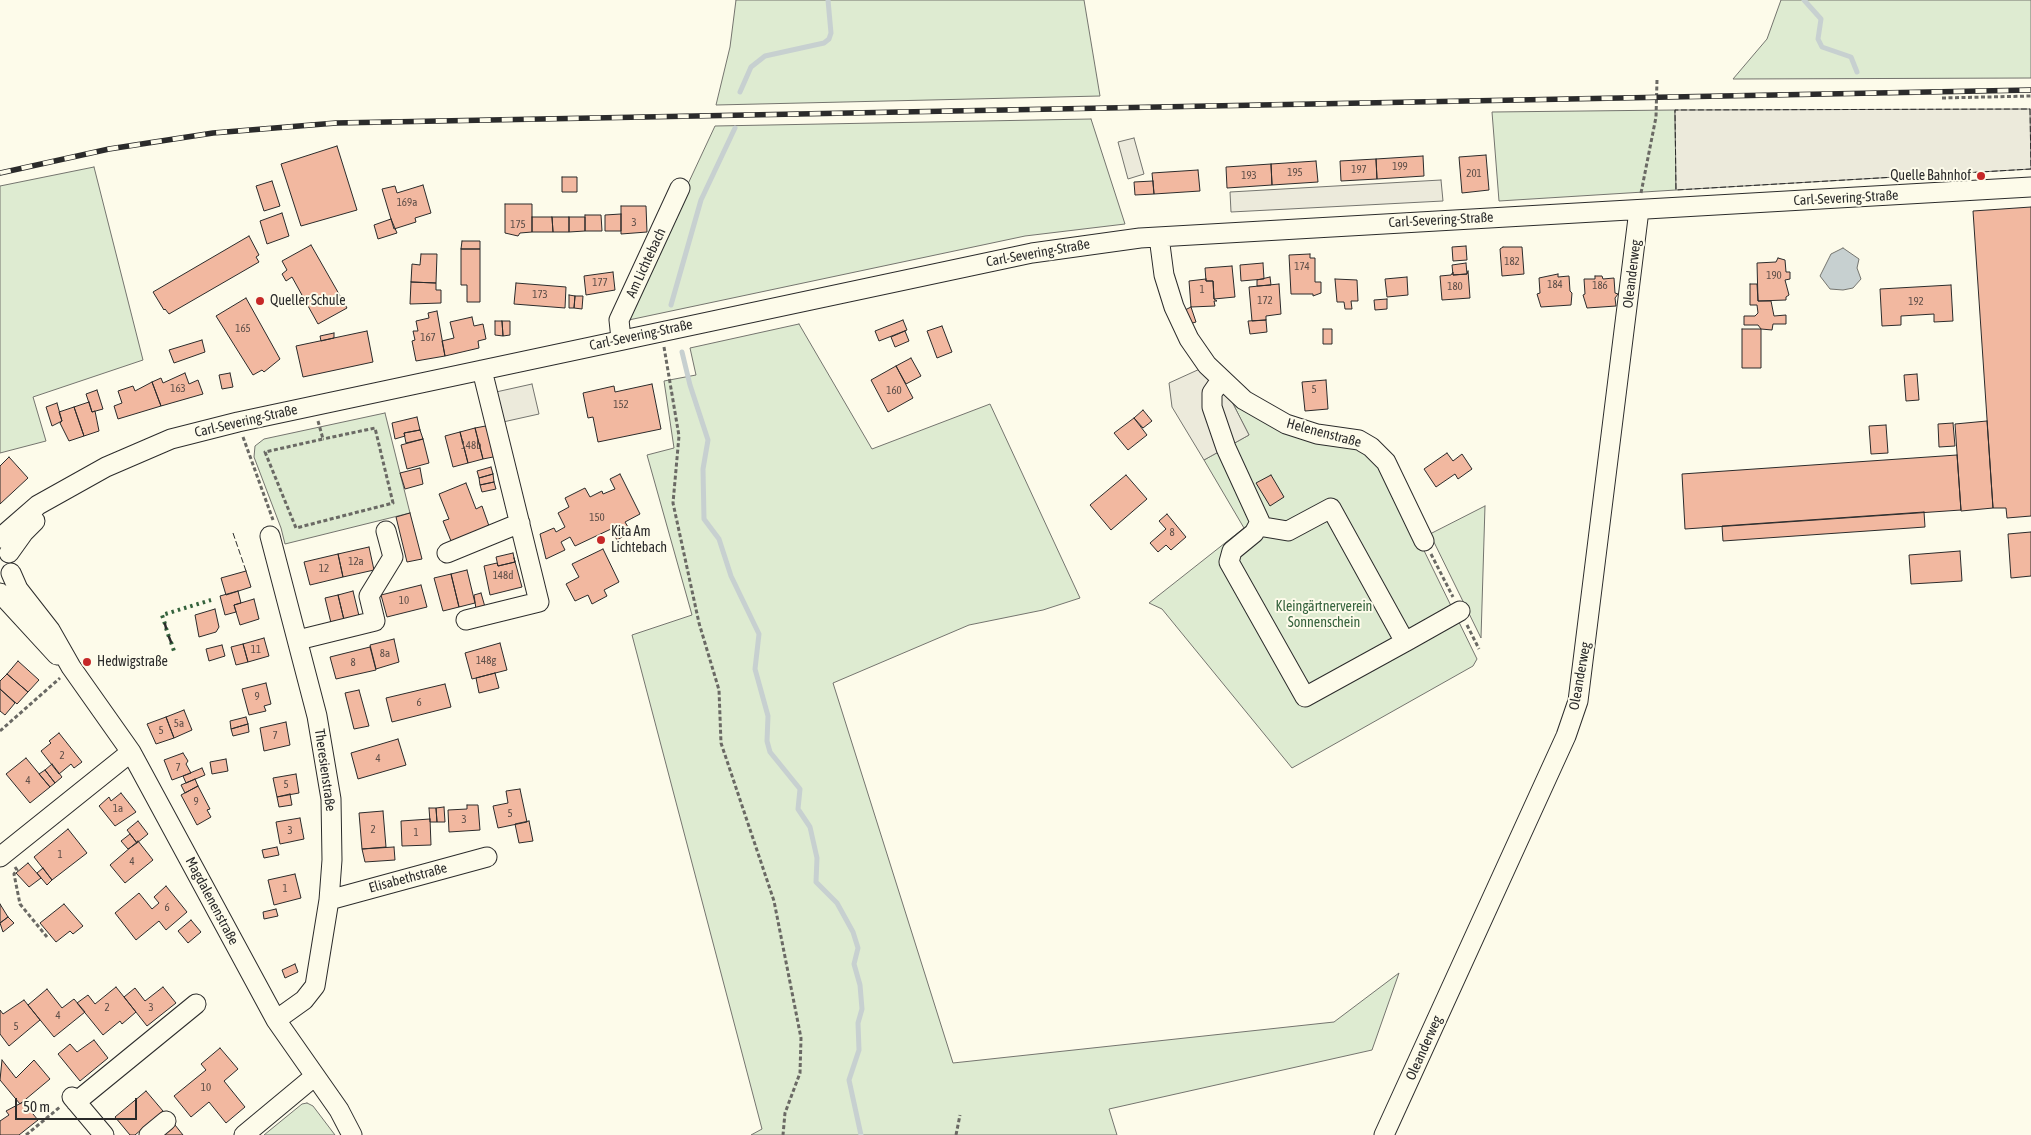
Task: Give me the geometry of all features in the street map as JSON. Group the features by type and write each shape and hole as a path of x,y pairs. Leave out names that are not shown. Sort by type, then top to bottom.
{"street":[{"name":"Carl-Severing-Straße","path":"3,545 38,505 130,456 171,439 238,422 1032,253 1103,242 1159,237 2031,187"},
{"name":"Am Lichtebach","path":"621,340 619,320 680,188"},
{"name":"Oleanderweg","path":"1384,1135 1566,736 1578,701 1634,266 1639,210"},
{"name":"Helenenstraße","path":"1159,237 1164,275 1180,322 1197,352 1221,380 1244,400 1286,424 1317,434 1359,440 1371,447 1386,462 1424,541"},
{"path":"466,620 539,602 482,370"},
{"path":"1221,380 1212,393 1212,407 1226,448 1260,522 1254,533 1232,551 1230,562 1305,697 1460,611"},
{"path":"1258,526 1288,531 1331,508 1405,642"},
{"path":"447,553 520,523"},
{"path":"298,640 375,621 369,596 393,557 386,530"},
{"name":"Theresienstraße","path":"270,536 317,716 331,799 332,860 329,900 315,986 304,1000 276,1020"},
{"path":"3,545 12,559 6,580"},
{"name":"Magdalenenstraße","path":"6,580 18,588 60,644 71,667 131,752 276,1020 339,1110 352,1135"},
{"name":"Magdalenenstraße","path":"0,593 45,644 71,667"},
{"path":"2,855 131,752"},
{"name":"Elisabethstraße","path":"329,900 486,857"},
{"path":"104,1135 74,1099 196,1004"},
{"path":"244,1135 315,1076"},
{"path":"149,1135 166,1121"}],"path":[{"path":"1639,210 1656,117 1657,80"},
{"path":"1942,98 2031,96"},
{"path":"662,331 679,436 674,503 699,623 719,690 721,743 774,901 801,1038 800,1073 785,1113 783,1135"},
{"path":"314,406 323,440"},
{"path":"238,422 273,517 270,536"},
{"path":"374,428 393,503 296,528 265,452 323,440 374,428"},
{"path":"0,731 71,667"},
{"path":"2,855 17,870 14,874 20,904 46,937"},
{"path":"26,1135 74,1099"},
{"path":"956,1135 960,1115"}],"green space":[{"path":"736,0 1084,0 1100,96 716,105 730,47"},
{"path":"1781,0 2031,0 2031,78 1733,79 1767,39"},
{"path":"1675,110 1676,190 1499,201 1492,112"},
{"path":"1091,119 1125,224 1025,236 624,321 715,126"},
{"path":"94,167 143,360 33,397 46,441 0,453 0,186"},
{"path":"799,324 872,449 990,404 1080,598 1043,610 969,625 833,683 953,1063 1334,1022 1399,973 1372,1050 1109,1109 1117,1135 751,1135 762,1129 632,635 692,615 647,455 674,448 664,381 696,375 690,348"},
{"name":"Kleingärtnerverein Sonnenschein","path":"1228,394 1368,452 1390,481 1477,659 1473,666 1292,768 1162,609 1149,603 1244,528 1204,460 1249,435"},
{"path":"385,413 410,513 285,544 281,528 254,457 255,446 264,439"},
{"path":"1485,506 1481,638 1430,534"},
{"path":"307,1103 313,1106 335,1135 264,1135 302,1104"}],"shaded area":[{"path":"2030,109 2031,169 1676,190 1675,110"},
{"path":"1134,138 1144,174 1128,179 1118,142"},
{"path":"1441,180 1443,201 1231,212 1230,192"},
{"path":"1843,248 1859,259 1857,268 1861,279 1853,288 1843,290 1830,289 1820,276 1831,254"},
{"path":"1202,368 1228,394 1249,435 1204,460 1172,407 1169,383"},
{"path":"532,384 539,414 503,422 496,392"}],"building":[{"path":"337,146 357,210 301,226 281,164"},
{"path":"1486,155 1489,190 1462,193 1459,157"},
{"path":"1423,156 1424,176 1377,179 1376,159"},
{"path":"1376,159 1377,179 1341,181 1340,161"},
{"path":"1316,161 1318,182 1272,185 1271,164"},
{"path":"1271,164 1272,185 1227,188 1226,167"},
{"path":"1198,170 1200,191 1154,194 1152,173"},
{"path":"562,177 577,177 577,192 562,192"},
{"path":"272,181 280,206 264,211 256,186"},
{"path":"1153,181 1154,194 1135,195 1134,182"},
{"path":"423,185 431,213 415,218 416,222 394,229 382,189 395,186 397,193"},
{"path":"505,204 532,204 532,232 520,233 518,236 505,233"},
{"path":"621,206 646,206 647,232 621,234"},
{"path":"2031,207 2031,516 2007,518 2006,508 1993,508 1973,211"},
{"path":"282,213 289,236 267,244 260,221"},
{"path":"621,214 621,231 605,231 605,215"},
{"path":"585,215 601,215 602,231 585,231"},
{"path":"532,217 552,217 553,232 532,232"},
{"path":"552,217 569,217 569,232 553,232"},
{"path":"569,217 585,217 585,231 569,232"},
{"path":"391,219 397,233 378,239 374,225"},
{"path":"249,236 259,255 256,257 259,262 169,314 164,310 153,292"},
{"path":"462,241 480,241 480,249 461,249"},
{"path":"311,245 347,308 318,324 292,277 286,281 282,274 287,270 282,261"},
{"path":"1466,246 1467,260 1453,261 1452,247"},
{"path":"1503,247 1522,247 1524,274 1502,276 1500,249"},
{"path":"461,249 480,249 480,302 467,302 467,285 461,285"},
{"path":"421,254 437,254 436,283 411,282 412,264 420,265"},
{"path":"1310,254 1310,258 1315,258 1315,282 1321,282 1321,293 1313,296 1313,294 1291,294 1289,255"},
{"path":"1778,258 1785,260 1786,272 1790,272 1790,279 1785,280 1789,295 1786,297 1786,300 1758,301 1757,263 1776,262"},
{"path":"1263,263 1264,279 1241,281 1240,265"},
{"path":"1466,263 1467,274 1453,275 1452,265"},
{"path":"1232,266 1235,297 1214,299 1213,281 1206,281 1205,268"},
{"path":"1468,271 1470,298 1442,300 1440,276 1451,275 1453,272 1453,275 1467,274"},
{"path":"613,272 615,290 586,295 584,276"},
{"path":"1558,274 1558,277 1569,276 1570,291 1572,293 1571,305 1541,307 1537,294 1540,293 1539,278"},
{"path":"1595,276 1602,276 1603,279 1614,278 1615,293 1618,294 1615,298 1616,306 1587,308 1583,295 1585,294 1584,279 1595,279"},
{"path":"1270,277 1271,285 1257,286 1257,280"},
{"path":"1407,277 1408,295 1387,297 1385,279"},
{"path":"1206,279 1206,281 1213,281 1214,299 1217,301 1214,301 1215,306 1191,307 1189,281"},
{"path":"1335,279 1357,280 1358,301 1351,301 1352,309 1345,309 1344,302 1337,302"},
{"path":"411,282 436,283 436,290 441,290 441,303 410,304"},
{"path":"516,283 566,287 565,308 514,304"},
{"path":"1279,284 1281,314 1266,316 1266,320 1252,321 1249,287"},
{"path":"1750,284 1757,284 1758,301 1771,301 1774,316 1786,315 1786,324 1773,324 1772,330 1761,329 1758,325 1744,325 1744,316 1755,316 1758,313 1757,305 1750,305"},
{"path":"1951,285 1953,321 1934,322 1934,314 1901,316 1901,325 1882,326 1880,289"},
{"path":"569,295 575,296 574,308 569,308"},
{"path":"575,296 583,296 582,309 574,308"},
{"path":"246,298 280,359 264,372 262,370 253,375 216,316"},
{"path":"1387,299 1387,309 1375,310 1374,300"},
{"path":"1191,307 1196,322 1189,324 1185,310"},
{"path":"437,311 445,356 416,361 412,341 415,340 413,331 418,331 416,321 429,318 428,313"},
{"path":"472,317 474,326 483,324 486,339 478,341 479,348 445,356 442,341 454,338 450,322"},
{"path":"903,320 907,330 879,341 875,331"},
{"path":"1266,320 1267,332 1250,334 1248,321"},
{"path":"495,321 502,321 503,336 495,335"},
{"path":"502,321 510,321 510,335 503,336"},
{"path":"942,326 952,352 937,358 927,331"},
{"path":"1323,329 1332,329 1332,344 1323,344"},
{"path":"1742,329 1761,329 1761,368 1742,368"},
{"path":"367,331 373,362 303,377 296,346"},
{"path":"905,331 909,341 895,347 891,337"},
{"path":"334,333 334,338 321,341 320,336"},
{"path":"202,340 205,352 174,363 169,350"},
{"path":"911,358 921,376 906,384 896,366"},
{"path":"896,366 913,398 888,412 871,380"},
{"path":"185,373 189,384 198,380 203,394 161,406 152,382 161,378 163,383"},
{"path":"230,373 233,387 222,389 219,375"},
{"path":"1917,374 1919,400 1906,401 1904,375"},
{"path":"1326,380 1328,409 1305,411 1302,382"},
{"path":"152,382 161,406 118,419 114,406 122,403 118,391 133,386 135,391"},
{"path":"652,384 661,429 598,442 593,417 588,418 583,393 614,386 615,392"},
{"path":"97,390 103,409 92,412 86,394"},
{"path":"89,402 92,412 95,411 99,431 84,436 74,407"},
{"path":"57,403 62,421 52,426 46,407"},
{"path":"74,407 84,436 69,441 60,423 62,421 59,412"},
{"path":"1143,410 1152,421 1143,428 1134,418"},
{"path":"417,417 420,430 404,433 405,436 395,439 392,423"},
{"path":"1134,418 1147,435 1128,450 1114,433"},
{"path":"1987,421 1993,508 1961,511 1955,424"},
{"path":"1953,423 1955,446 1939,447 1938,424"},
{"path":"491,425 498,456 483,459 475,428"},
{"path":"1886,425 1888,453 1871,454 1869,426"},
{"path":"475,428 483,459 468,463 460,432"},
{"path":"420,430 423,439 406,443 404,433"},
{"path":"460,432 468,463 453,467 445,436"},
{"path":"423,439 429,463 407,469 401,445"},
{"path":"1447,453 1453,461 1462,454 1472,469 1458,479 1455,474 1436,487 1424,469"},
{"path":"1957,455 1961,510 1685,529 1682,474"},
{"path":"9,457 28,478 0,504 0,466"},
{"path":"491,467 493,474 479,478 477,471"},
{"path":"420,468 423,484 405,489 400,473"},
{"path":"493,474 494,482 480,485 479,478"},
{"path":"620,474 640,514 625,522 631,532 617,540 611,529 575,546 570,537 561,542 565,550 546,559 540,534 554,528 556,532 565,527 558,513 569,507 565,498 585,488 590,497 602,491 603,494 615,489 610,479"},
{"path":"1126,475 1147,499 1111,530 1090,505"},
{"path":"1271,475 1284,497 1270,506 1256,483"},
{"path":"494,482 496,489 482,492 480,485"},
{"path":"466,483 476,509 482,506 489,526 451,541 443,521 449,519 439,494"},
{"path":"1924,512 1925,527 1723,541 1722,526"},
{"path":"410,513 422,559 407,562 396,517"},
{"path":"1167,514 1186,537 1171,550 1166,545 1158,552 1150,543 1166,529 1159,521"},
{"path":"2031,532 2031,576 2011,578 2008,534"},
{"path":"369,547 374,570 343,577 338,554"},
{"path":"603,549 619,582 604,590 607,596 592,604 588,595 575,601 566,584 579,577 572,564"},
{"path":"1960,551 1962,581 1911,584 1909,555"},
{"path":"513,553 515,562 498,566 496,557"},
{"path":"338,554 343,577 310,585 304,562"},
{"path":"514,558 522,587 490,595 484,566 497,563 498,566 515,562"},
{"path":"467,570 475,603 459,607 451,574"},
{"path":"246,571 251,587 226,595 221,578"},
{"path":"451,574 459,607 443,611 434,578"},
{"path":"421,585 427,607 387,617 381,595"},
{"path":"238,591 241,603 234,605 236,612 225,615 220,596"},
{"path":"353,591 360,620 345,624 338,595"},
{"path":"481,593 485,607 476,609 474,595"},
{"path":"338,595 345,624 332,627 325,598"},
{"path":"254,599 259,619 240,625 234,605"},
{"path":"215,609 219,627 216,632 199,637 195,615"},
{"path":"264,638 269,656 248,662 243,644"},
{"path":"394,639 399,662 376,669 370,645"},
{"path":"500,643 507,670 472,679 465,653"},
{"path":"243,644 248,662 236,665 231,647"},
{"path":"222,645 225,656 209,661 206,649"},
{"path":"370,647 376,670 336,679 330,657"},
{"path":"18,661 39,680 28,692 7,674"},
{"path":"495,673 499,688 479,693 476,678"},
{"path":"7,674 28,692 17,704 0,689 0,681"},
{"path":"266,683 271,704 264,706 266,711 249,715 242,689"},
{"path":"445,684 451,707 392,722 386,698"},
{"path":"0,689 15,703 5,715 0,711"},
{"path":"359,690 369,726 354,729 345,693"},
{"path":"184,710 192,730 174,738 166,717"},
{"path":"166,717 174,738 156,744 147,724"},
{"path":"246,717 248,724 231,729 230,721"},
{"path":"286,722 290,745 264,751 260,728"},
{"path":"248,724 249,732 233,736 231,729"},
{"path":"59,733 82,762 74,768 71,764 59,774 41,751"},
{"path":"398,739 406,765 358,779 351,753"},
{"path":"183,753 188,761 186,764 191,773 172,780 164,760"},
{"path":"26,758 50,787 30,803 6,774"},
{"path":"226,759 228,771 212,774 210,762"},
{"path":"52,764 62,777 55,783 45,770"},
{"path":"202,768 205,775 186,783 183,776"},
{"path":"45,770 55,783 50,787 39,774"},
{"path":"296,774 299,793 277,797 273,778"},
{"path":"195,779 198,786 185,793 181,785"},
{"path":"198,786 210,809 207,810 211,817 197,825 181,795"},
{"path":"520,789 527,822 498,828 493,806 508,803 506,791"},
{"path":"121,793 136,812 115,826 99,806 109,797 111,801"},
{"path":"290,794 292,805 279,807 277,797"},
{"path":"467,805 478,805 480,830 449,832 448,810 467,809"},
{"path":"444,807 445,822 437,822 436,808"},
{"path":"429,808 436,808 437,822 430,822"},
{"path":"383,811 386,847 362,849 359,813"},
{"path":"300,818 304,839 280,844 276,822"},
{"path":"430,819 431,845 402,846 401,821"},
{"path":"138,821 148,834 137,843 127,830"},
{"path":"529,821 533,841 519,843 515,824"},
{"path":"68,829 87,853 52,880 34,857"},
{"path":"130,834 137,843 128,849 121,841"},
{"path":"138,841 153,860 125,883 110,865"},
{"path":"277,847 279,855 264,858 262,850"},
{"path":"394,847 395,860 365,862 362,849"},
{"path":"28,863 41,878 29,887 16,873"},
{"path":"43,868 52,880 47,885 37,873"},
{"path":"295,874 301,898 274,905 268,880"},
{"path":"166,886 187,912 166,930 159,921 136,940 115,913 139,893 152,909 159,903 154,897"},
{"path":"0,904 8,917 0,923"},
{"path":"64,904 83,926 73,934 70,931 56,942 40,923"},
{"path":"276,909 278,916 264,919 263,912"},
{"path":"8,917 14,923 3,932 0,923"},
{"path":"191,920 201,932 188,943 178,931"},
{"path":"295,964 298,972 285,978 282,970"},
{"path":"116,987 136,1012 122,1024 120,1021 103,1035 77,1003 88,995 95,1004"},
{"path":"163,987 176,1003 147,1026 124,997 135,988 145,1001"},
{"path":"47,989 62,1008 74,999 85,1012 54,1037 28,1005"},
{"path":"24,1000 40,1020 9,1046 0,1034 0,1010 3,1014"},
{"path":"94,1040 108,1058 80,1081 58,1054 70,1044 77,1052"},
{"path":"220,1048 238,1069 224,1081 245,1107 226,1123 209,1102 191,1117 174,1096 206,1070 201,1064"},
{"path":"2,1060 16,1078 34,1060 50,1079 20,1104 0,1080"},
{"path":"146,1091 163,1111 135,1135 130,1135 115,1117"},
{"path":"23,1102 38,1120 19,1135 0,1135 0,1121 9,1115 6,1111"},
{"path":"175,1125 183,1135 162,1135"}],"waterway":[{"path":"740,92 751,67 765,56 824,43 829,39 831,33 828,0"},
{"path":"1804,0 1821,19 1818,39 1822,47 1851,57 1857,72"},
{"path":"671,305 701,200 735,128"},
{"path":"682,352 690,385 708,440 703,469 704,519 719,539 731,576 759,634 755,669 768,716 767,741 770,752 800,789 798,809 810,827 817,858 816,882 837,903 853,932 858,948 854,964 860,985 862,1009 858,1023 859,1050 849,1080 861,1135"}],"railway":[{"path":"0,173 109,149 213,133 336,123 2031,90"}],"hedge":[{"path":"165,624 162,615 211,600"},
{"path":"166,628 169,637"},
{"path":"171,642 174,651"}],"fence":[{"path":"2030,109 2031,169 1676,190 1675,110 2030,109"},
{"path":"233,533 246,571"}],"wall":[{"path":"165,624 166,628"},
{"path":"169,637 171,642"}],"place":[{"name":"Quelle Bahnhof","path":"1981,176"},
{"name":"Queller Schule","path":"260,301"},
{"name":"Kita Am Lichtebach","path":"601,540"},
{"name":"Hedwigstraße","path":"87,662"}]}
